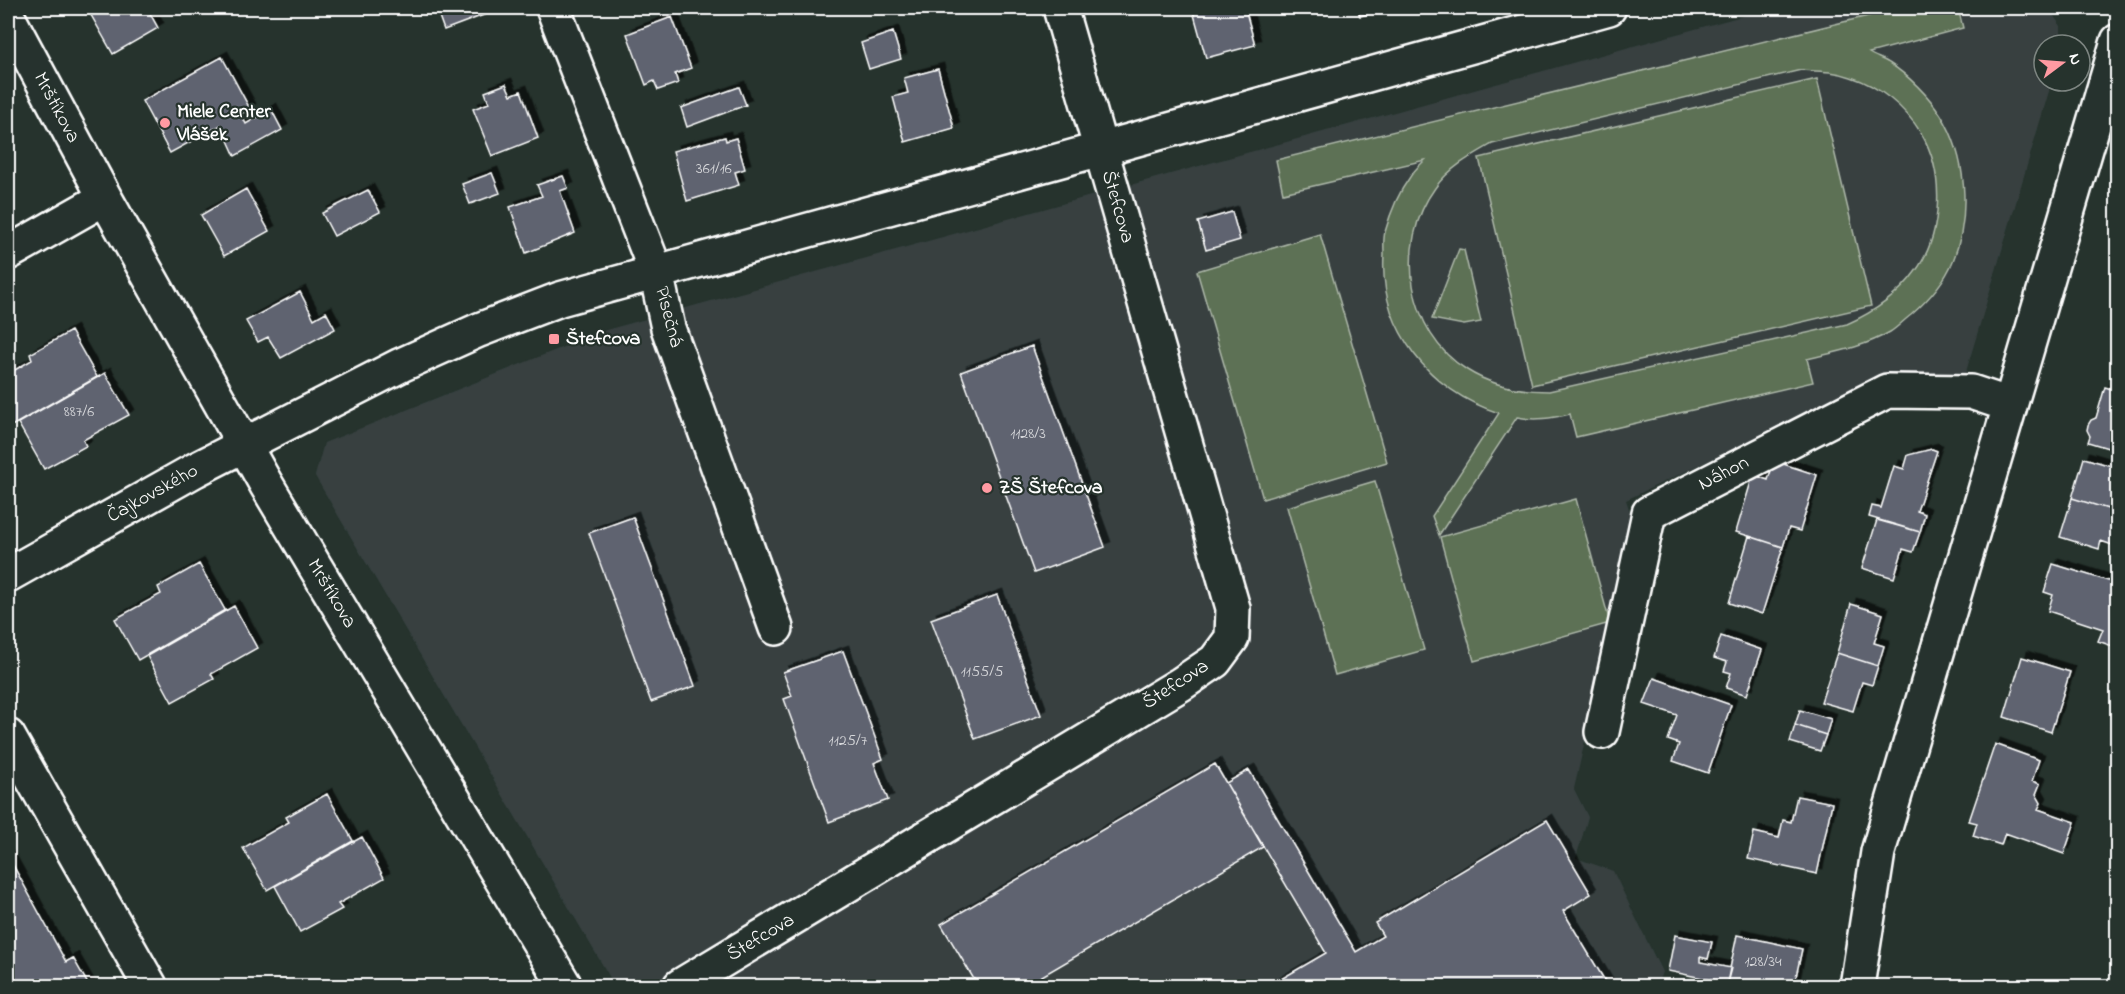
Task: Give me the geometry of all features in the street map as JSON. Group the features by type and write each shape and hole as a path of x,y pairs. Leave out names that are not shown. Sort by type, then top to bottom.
{"street":[{"name":"Písečná","path":"553,8 656,272 668,328 776,628"},
{"path":"1060,8 1101,150"},
{"name":"Štefcova","path":"299,417 401,365 479,330 560,299 1609,8"},
{"name":"Mrštíkova","path":"8,17 105,198 244,446 565,987"},
{"path":"1857,987 1878,852 2118,41"},
{"name":"Štefcova","path":"680,987 1181,684 1215,662 1232,638 1233,608 1101,150"},
{"path":"8,253 105,198"},
{"name":"Náhon","path":"1602,732 1649,513 1887,391 1971,392 2010,405"},
{"name":"Čajkovského","path":"8,575 195,470 299,417"},
{"path":"8,736 150,987"}],"shaded area":[{"name":"ZŠ Štefcova","path":"1771,8 2033,8 2042,9 2053,15 2061,26 2061,33 2032,33 2032,93 2048,93 1965,375 1881,378 1626,500 1634,524 1574,789 1588,817 1576,858 1613,871 1662,972 1657,986 615,986 315,476 324,443 606,330"}],"green space":[{"path":"1901,8 1958,8 1963,28 1869,53 1896,68 1924,93 1950,131 1961,168 1964,206 1959,243 1945,276 1917,309 1890,332 1870,342 1807,359 1813,382 1576,437 1570,414 1530,419 1517,417 1439,535 1432,516 1499,413 1451,390 1431,373 1414,354 1400,332 1390,308 1385,282 1385,232 1402,189 1413,172 1425,160 1283,193 1276,160","holes":["1801,70 1845,75 1872,86 1908,115 1929,149 1934,166 1938,204 1931,240 1915,272 1901,289 1884,303 1847,324 1549,391 1527,390 1486,380 1467,370 1447,354 1431,334 1420,311 1413,286 1411,260 1414,235 1422,210 1435,188 1461,163 1492,144"]},
{"path":"1817,79 1871,306 1532,385 1479,158"},
{"path":"1320,234 1387,462 1263,499 1197,271"},
{"path":"1459,249 1464,250 1481,322 1464,325 1432,319"},
{"path":"1375,481 1424,650 1335,675 1287,507"},
{"path":"1576,499 1610,623 1474,661 1440,537"}],"building":[{"path":"87,8 147,8 158,28 113,54"},
{"path":"436,8 486,8 489,13 444,30"},
{"path":"1206,8 1245,8 1255,45 1206,58 1193,11"},
{"path":"1357,8 1392,8 1360,16"},
{"path":"672,17 691,68 675,74 678,83 658,90 654,81 646,85 627,34"},
{"path":"893,32 901,59 869,69 861,43"},
{"path":"222,57 250,109 241,114 246,124 271,109 282,130 235,156 221,125 170,153 142,101"},
{"path":"938,69 954,128 905,142 893,97 908,93 904,78"},
{"path":"506,84 511,95 521,91 538,138 492,156 473,109 489,103 485,92"},
{"path":"739,87 746,105 687,127 681,108"},
{"path":"725,137 726,141 736,138 745,169 735,172 739,185 687,201 673,151"},
{"path":"492,173 500,193 470,204 462,184"},
{"path":"563,176 568,188 560,191 575,233 526,253 510,207 542,196 537,185"},
{"path":"246,189 269,231 224,256 201,215"},
{"path":"368,190 380,212 334,236 322,213"},
{"path":"1232,212 1240,240 1206,250 1198,222"},
{"path":"300,292 314,319 326,312 335,329 281,358 268,337 258,342 246,321"},
{"path":"71,331 97,377 10,427 8,423 8,374 32,360 30,354"},
{"path":"1032,346 1105,547 1034,573 961,372"},
{"path":"105,373 129,415 83,440 86,446 44,469 18,423"},
{"path":"2105,387 2118,391 2118,451 2088,442 2090,436 2087,430 2088,425 2096,418"},
{"path":"1932,449 1937,451 1917,511 1925,514 1920,532 1869,517 1872,506 1881,508 1894,466 1904,469 1908,455"},
{"path":"2084,458 2118,468 2118,512 2072,498"},
{"path":"1774,461 1817,475 1800,531 1789,528 1783,547 1736,532 1753,475 1768,480"},
{"path":"2072,498 2118,512 2118,539 2115,546 2101,541 2099,549 2060,537"},
{"path":"633,517 695,686 651,702 589,533"},
{"path":"1877,520 1920,532 1913,552 1903,549 1894,578 1862,568"},
{"path":"1749,536 1783,547 1762,614 1729,603"},
{"path":"199,564 225,610 138,660 115,619 161,594 158,587"},
{"path":"2053,564 2118,584 2118,648 2098,641 2103,629 2048,611 2053,595 2044,592"},
{"path":"997,595 1041,715 975,739 931,619"},
{"path":"1851,604 1883,614 1874,643 1884,646 1878,666 1837,653"},
{"path":"234,606 257,648 211,674 214,679 172,702 147,656"},
{"path":"1721,636 1762,650 1747,695 1726,688 1731,673 1724,671 1727,662 1714,658"},
{"path":"843,651 883,759 874,763 888,800 829,822 784,699 792,696 783,672"},
{"path":"1837,653 1878,666 1872,685 1862,682 1853,711 1821,702"},
{"path":"2022,657 2070,672 2051,732 2004,717"},
{"path":"1654,678 1731,705 1708,773 1673,761 1679,744 1668,740 1677,715 1644,704"},
{"path":"1800,710 1831,719 1826,735 1795,725"},
{"path":"1795,725 1826,735 1820,751 1790,742"},
{"path":"1995,744 2039,760 2032,781 2040,784 2036,794 2041,803 2038,809 2075,822 2064,854 2005,833 2001,845 1973,836 1977,823 1969,821"},
{"path":"1215,764 1263,847 1025,986 978,986 941,924"},
{"path":"1249,770 1356,952 1383,936 1375,923 1547,820 1591,894 1563,911 1608,986 1269,986 1326,953 1226,783"},
{"path":"327,794 353,841 267,890 243,848 289,822 286,817"},
{"path":"1797,796 1832,803 1817,874 1748,859 1754,832 1779,838 1783,820 1791,822"},
{"path":"362,837 384,878 338,904 342,909 300,932 275,886"},
{"path":"8,856 66,962 73,958 89,986 8,986"},
{"path":"1675,935 1712,942 1708,959 1700,957 1700,962 1731,968 1727,983 1668,971"},
{"path":"1737,935 1802,949 1794,986 1746,986 1727,983"},
{"path":"1711,979 1727,983 1746,986 1710,986"}],"place":[{"name":"Miele Center Vlášek","path":"165,123"},
{"name":"Štefcova","path":"554,339"},
{"name":"ZŠ Štefcova","path":"987,488"}]}
